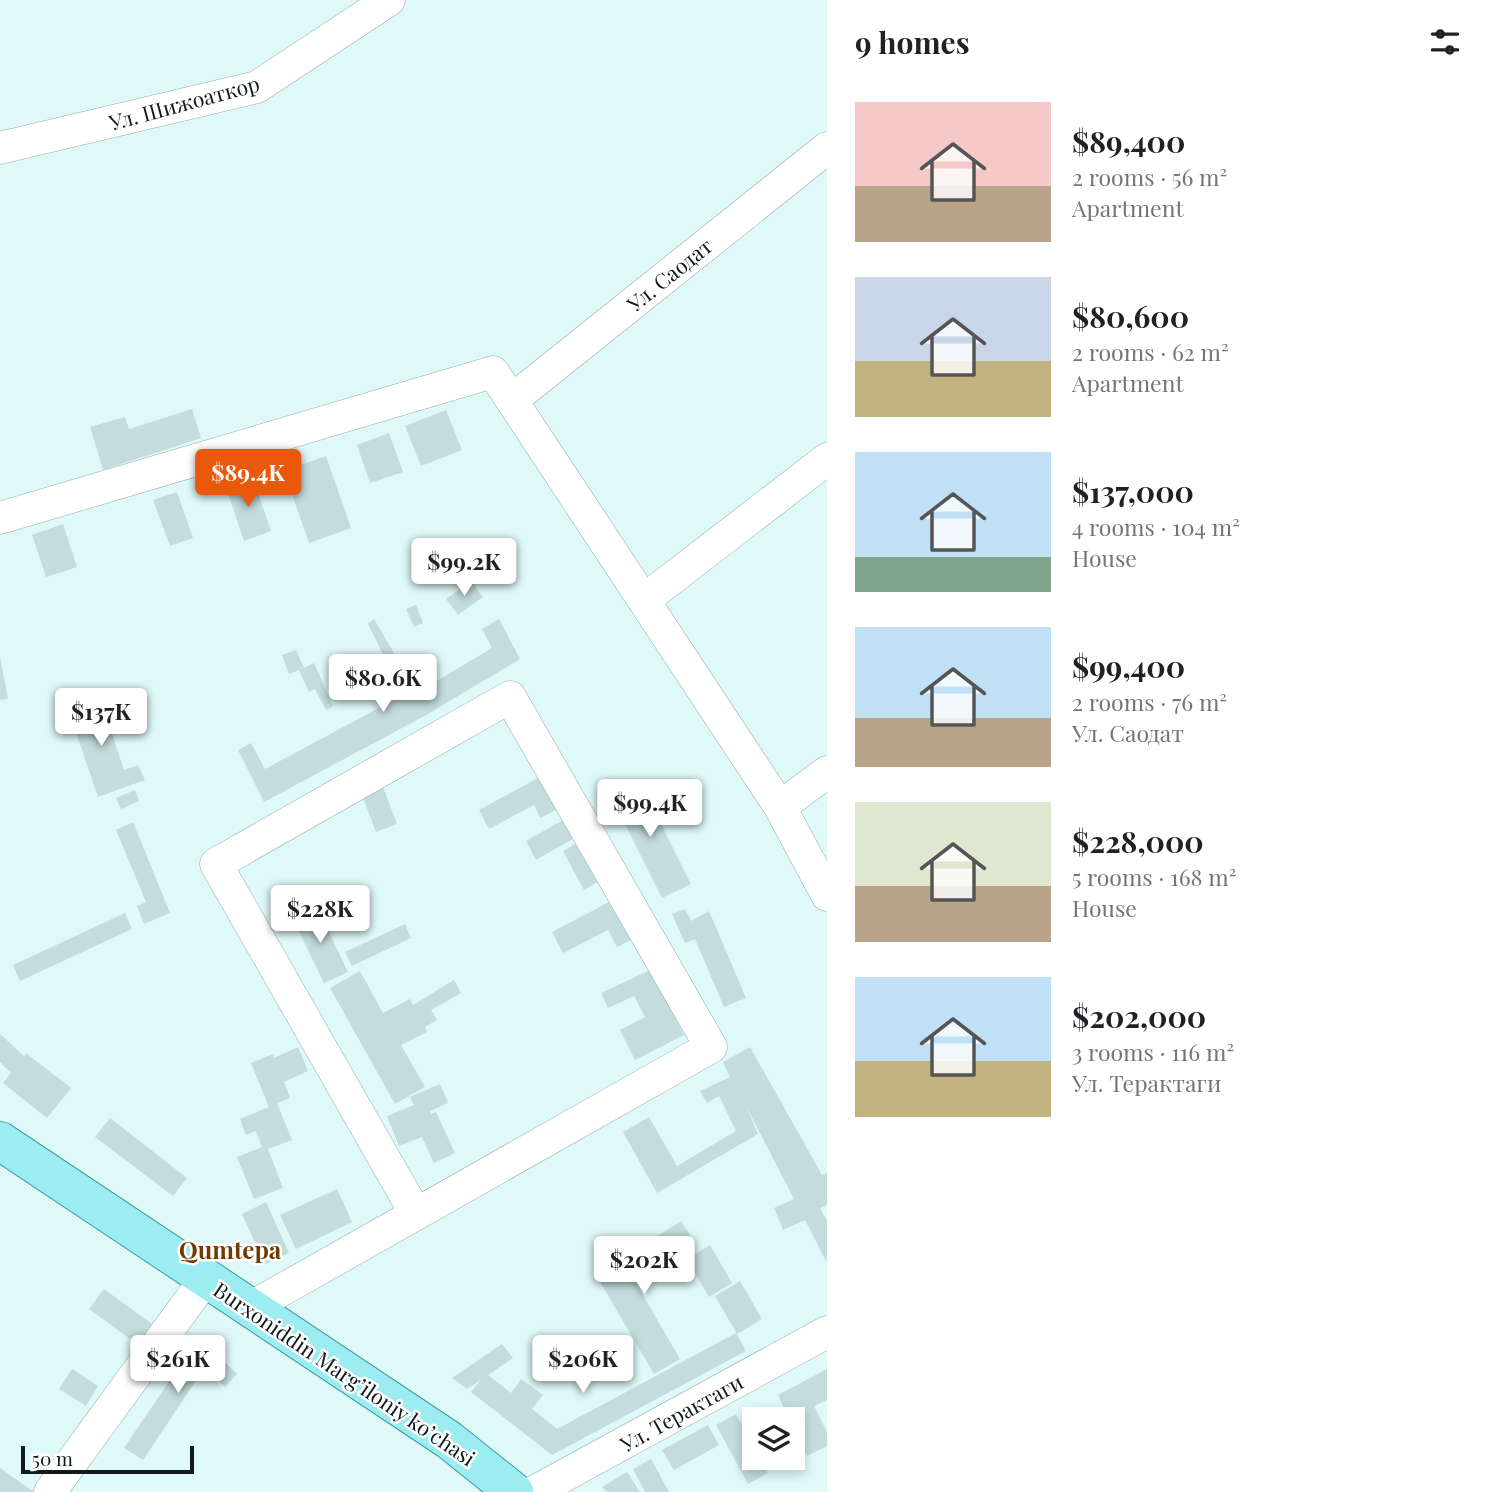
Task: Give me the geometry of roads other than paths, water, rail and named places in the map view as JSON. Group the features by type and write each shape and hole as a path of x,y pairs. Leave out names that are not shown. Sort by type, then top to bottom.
{"main road":[{"name":"Burxoniddin Marg’iloniy ko’chasi","path":"0,1140 449,1440 514,1492"}],"street":[{"name":"Ул. Шижоаткор","path":"0,148 257,87 389,0"},
{"name":"Ул. Саодат","path":"512,400 827,148"},
{"path":"0,518 493,372 780,807 827,895"},
{"path":"644,600 827,458"},
{"path":"250,1308 416,1214 711,1046 510,697 216,864 416,1214"},
{"path":"780,807 827,772"},
{"path":"50,1492 206,1278"},
{"name":"Ул. Терактаги","path":"534,1492 827,1332"}],"district":[{"name":"Qumtepa","path":"230,1249"}]}
